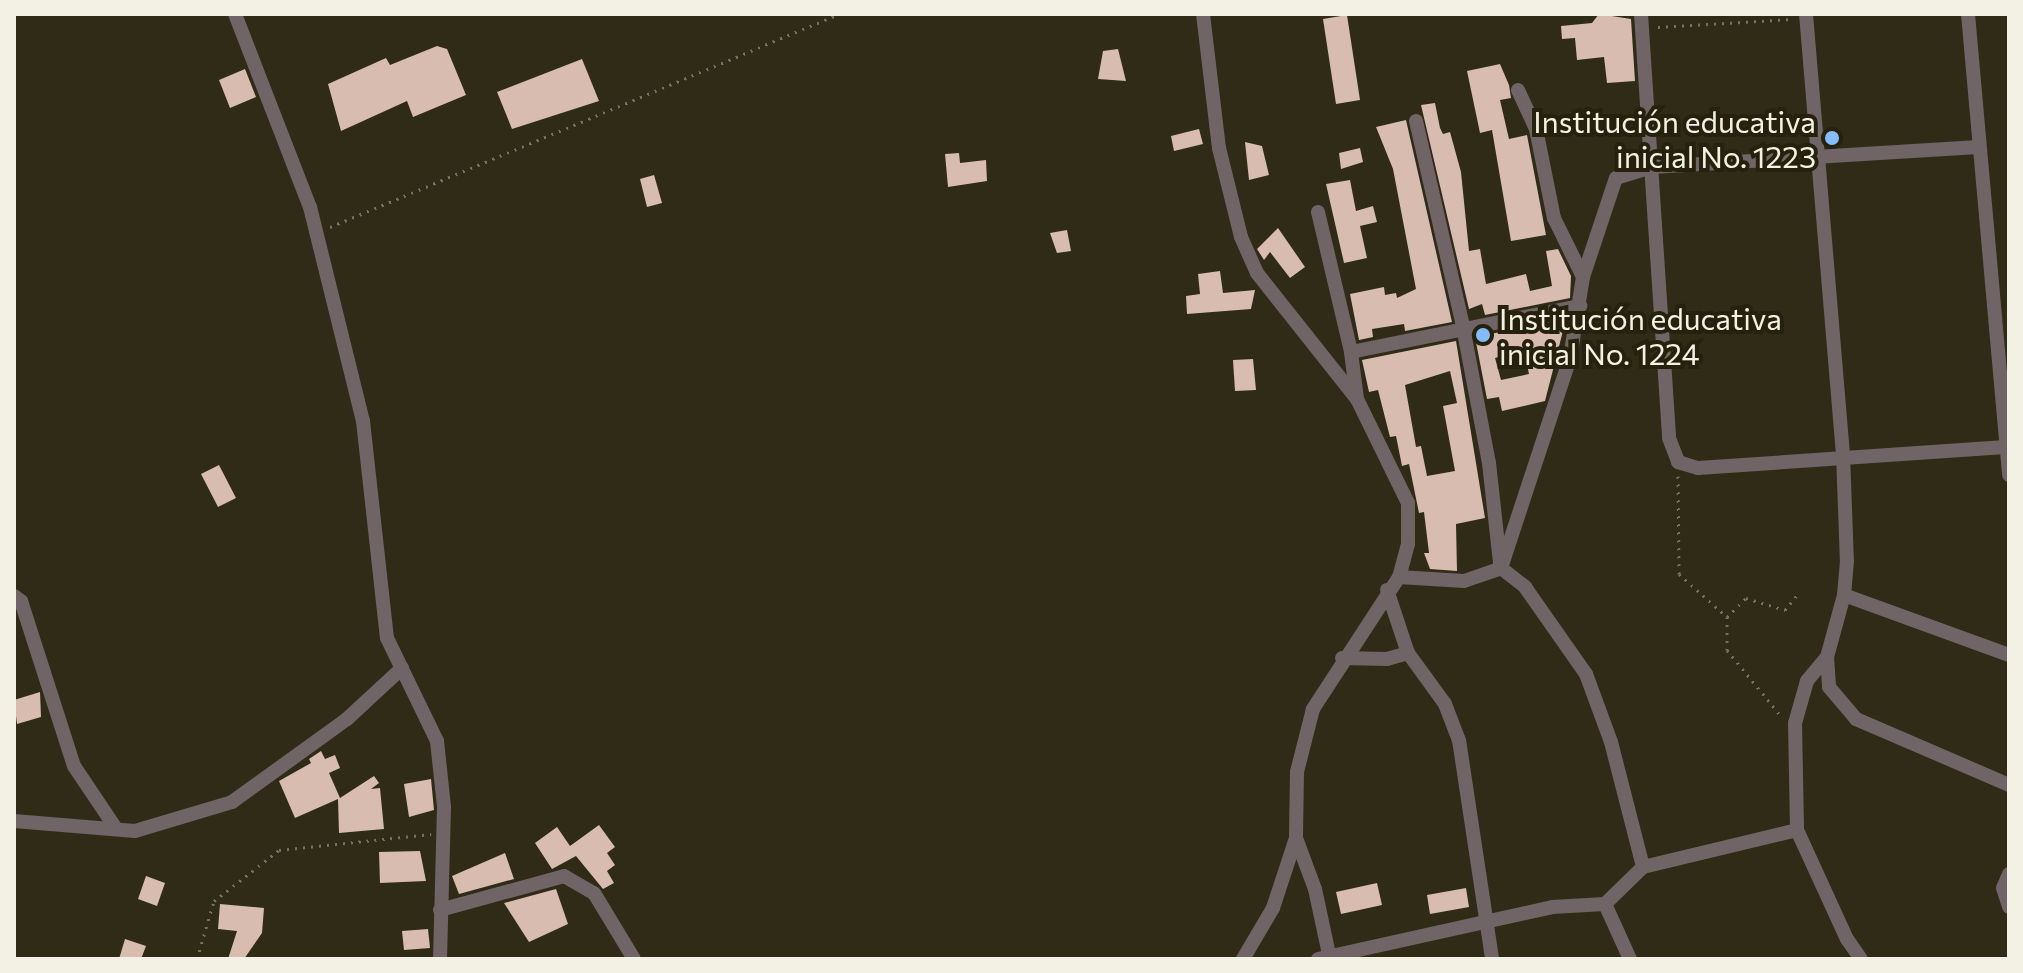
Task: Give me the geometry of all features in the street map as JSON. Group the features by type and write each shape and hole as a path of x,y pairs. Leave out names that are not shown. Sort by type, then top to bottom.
{"street":[{"path":"235,14 316,233 363,421 387,638 437,741 443,833 440,959"},
{"path":"1203,14 1219,148 1241,237 1257,273 1357,399 1408,503 1408,544 1399,577 1342,658 1313,709 1297,772 1296,838 1273,908 1243,959"},
{"path":"1968,14 2009,475"},
{"path":"1806,16 1815,159 1843,454 1844,595 1827,657 1829,687 1856,719 2009,785"},
{"path":"1642,21 1669,438 1678,462 1698,468 1843,454 2005,447"},
{"path":"1518,90 1536,129 1554,218 1583,277"},
{"path":"1416,121 1463,327 1489,463 1501,568 1525,587 1586,674 1611,742 1643,867"},
{"path":"1501,568 1570,358 1583,277 1616,178 1652,167 1978,147"},
{"path":"1318,212 1351,352 1357,399"},
{"path":"1351,352 1463,327 1580,306"},
{"path":"1399,577 1464,581 1501,568"},
{"path":"1387,590 1408,653 1445,704 1459,740 1492,959"},
{"path":"1844,595 2009,655"},
{"path":"14,596 21,601 74,766 115,827"},
{"path":"1342,658 1387,659 1408,653"},
{"path":"1827,657 1807,681 1795,723 1797,830 1847,939 1861,959"},
{"path":"14,821 135,831 232,802 347,719 402,668"},
{"path":"1296,838 1315,889 1326,958 1552,907 1605,904 1643,867 1797,830"},
{"path":"2009,874 2003,888 2009,907"},
{"path":"440,910 564,876 594,893 634,959"},
{"path":"1605,904 1630,959"}],"path":[{"path":"316,233 839,14"},
{"path":"1642,21 1806,16"},
{"path":"1678,462 1679,574 1727,617"},
{"path":"1785,726 1727,650 1727,617 1746,598 1785,610 1799,593"},
{"path":"197,959 214,901 279,850 443,833"}],"building":[{"path":"1599,14 1631,19 1635,81 1607,83 1604,57 1577,60 1575,38 1562,39 1561,26 1592,23"},
{"path":"1347,15 1360,100 1336,104 1323,19"},
{"path":"437,46 447,49 466,95 413,117 407,101 341,131 328,84 386,58 390,65"},
{"path":"1118,49 1126,81 1098,79 1103,51"},
{"path":"582,59 599,101 512,129 497,92"},
{"path":"1500,64 1511,98 1500,100 1509,139 1527,135 1546,235 1511,241 1492,130 1480,133 1467,71"},
{"path":"245,69 256,97 230,108 219,80"},
{"path":"1435,103 1440,128 1443,134 1450,132 1461,172 1469,251 1480,249 1486,284 1526,274 1530,291 1552,286 1546,251 1558,249 1571,276 1570,298 1485,315 1482,304 1469,309 1421,105"},
{"path":"1406,120 1452,322 1405,331 1404,324 1372,329 1373,337 1359,340 1350,294 1384,287 1385,295 1396,293 1397,298 1416,289 1393,169 1376,127"},
{"path":"1199,129 1203,144 1174,151 1171,136"},
{"path":"1245,142 1262,146 1269,175 1249,180"},
{"path":"1360,148 1363,162 1341,169 1339,153"},
{"path":"959,153 960,163 986,160 987,181 948,187 945,154"},
{"path":"654,175 662,203 647,207 640,179"},
{"path":"1350,180 1356,211 1373,206 1377,222 1360,226 1367,258 1344,263 1326,184"},
{"path":"1278,228 1305,267 1290,278 1270,252 1264,260 1257,249"},
{"path":"1067,230 1071,251 1057,253 1050,233"},
{"path":"1220,271 1223,293 1255,290 1251,309 1187,314 1186,296 1200,294 1198,274"},
{"path":"1566,319 1545,401 1502,411 1499,397 1487,399 1475,337","holes":["1524,350 1529,374 1501,380 1495,358"]},
{"path":"1456,341 1485,518 1456,524 1457,571 1430,569 1424,553 1429,553 1424,512 1419,513 1409,464 1402,466 1396,436 1390,437 1378,390 1369,392 1362,360","holes":["1450,371 1457,403 1443,406 1455,471 1427,476 1421,446 1416,447 1405,385"]},
{"path":"1253,359 1256,390 1235,391 1233,360"},
{"path":"219,465 236,498 218,507 201,474"},
{"path":"40,692 41,717 17,724 14,700"},
{"path":"321,751 325,759 335,755 340,768 329,773 340,798 374,776 379,783 371,789 380,788 384,829 339,833 338,799 295,818 279,781 311,763 309,759"},
{"path":"431,779 434,810 409,817 404,784"},
{"path":"599,825 615,847 607,853 615,865 607,871 614,883 603,889 576,856 552,869 535,843 557,827 570,846"},
{"path":"420,851 426,881 380,883 379,852"},
{"path":"505,853 514,879 459,894 452,876"},
{"path":"146,876 165,883 157,906 138,899"},
{"path":"1377,883 1382,905 1341,914 1336,892"},
{"path":"1466,888 1469,907 1430,914 1427,895"},
{"path":"556,889 568,924 529,942 504,903"},
{"path":"220,904 264,908 262,933 244,959 228,959 237,931 218,929"},
{"path":"428,929 430,948 404,950 402,931"},
{"path":"125,939 146,946 141,959 119,959"}],"place":[{"name":"Institución educativa inicial No. 1223","path":"1832,138"},
{"name":"Institución educativa inicial No. 1224","path":"1483,335"}]}
